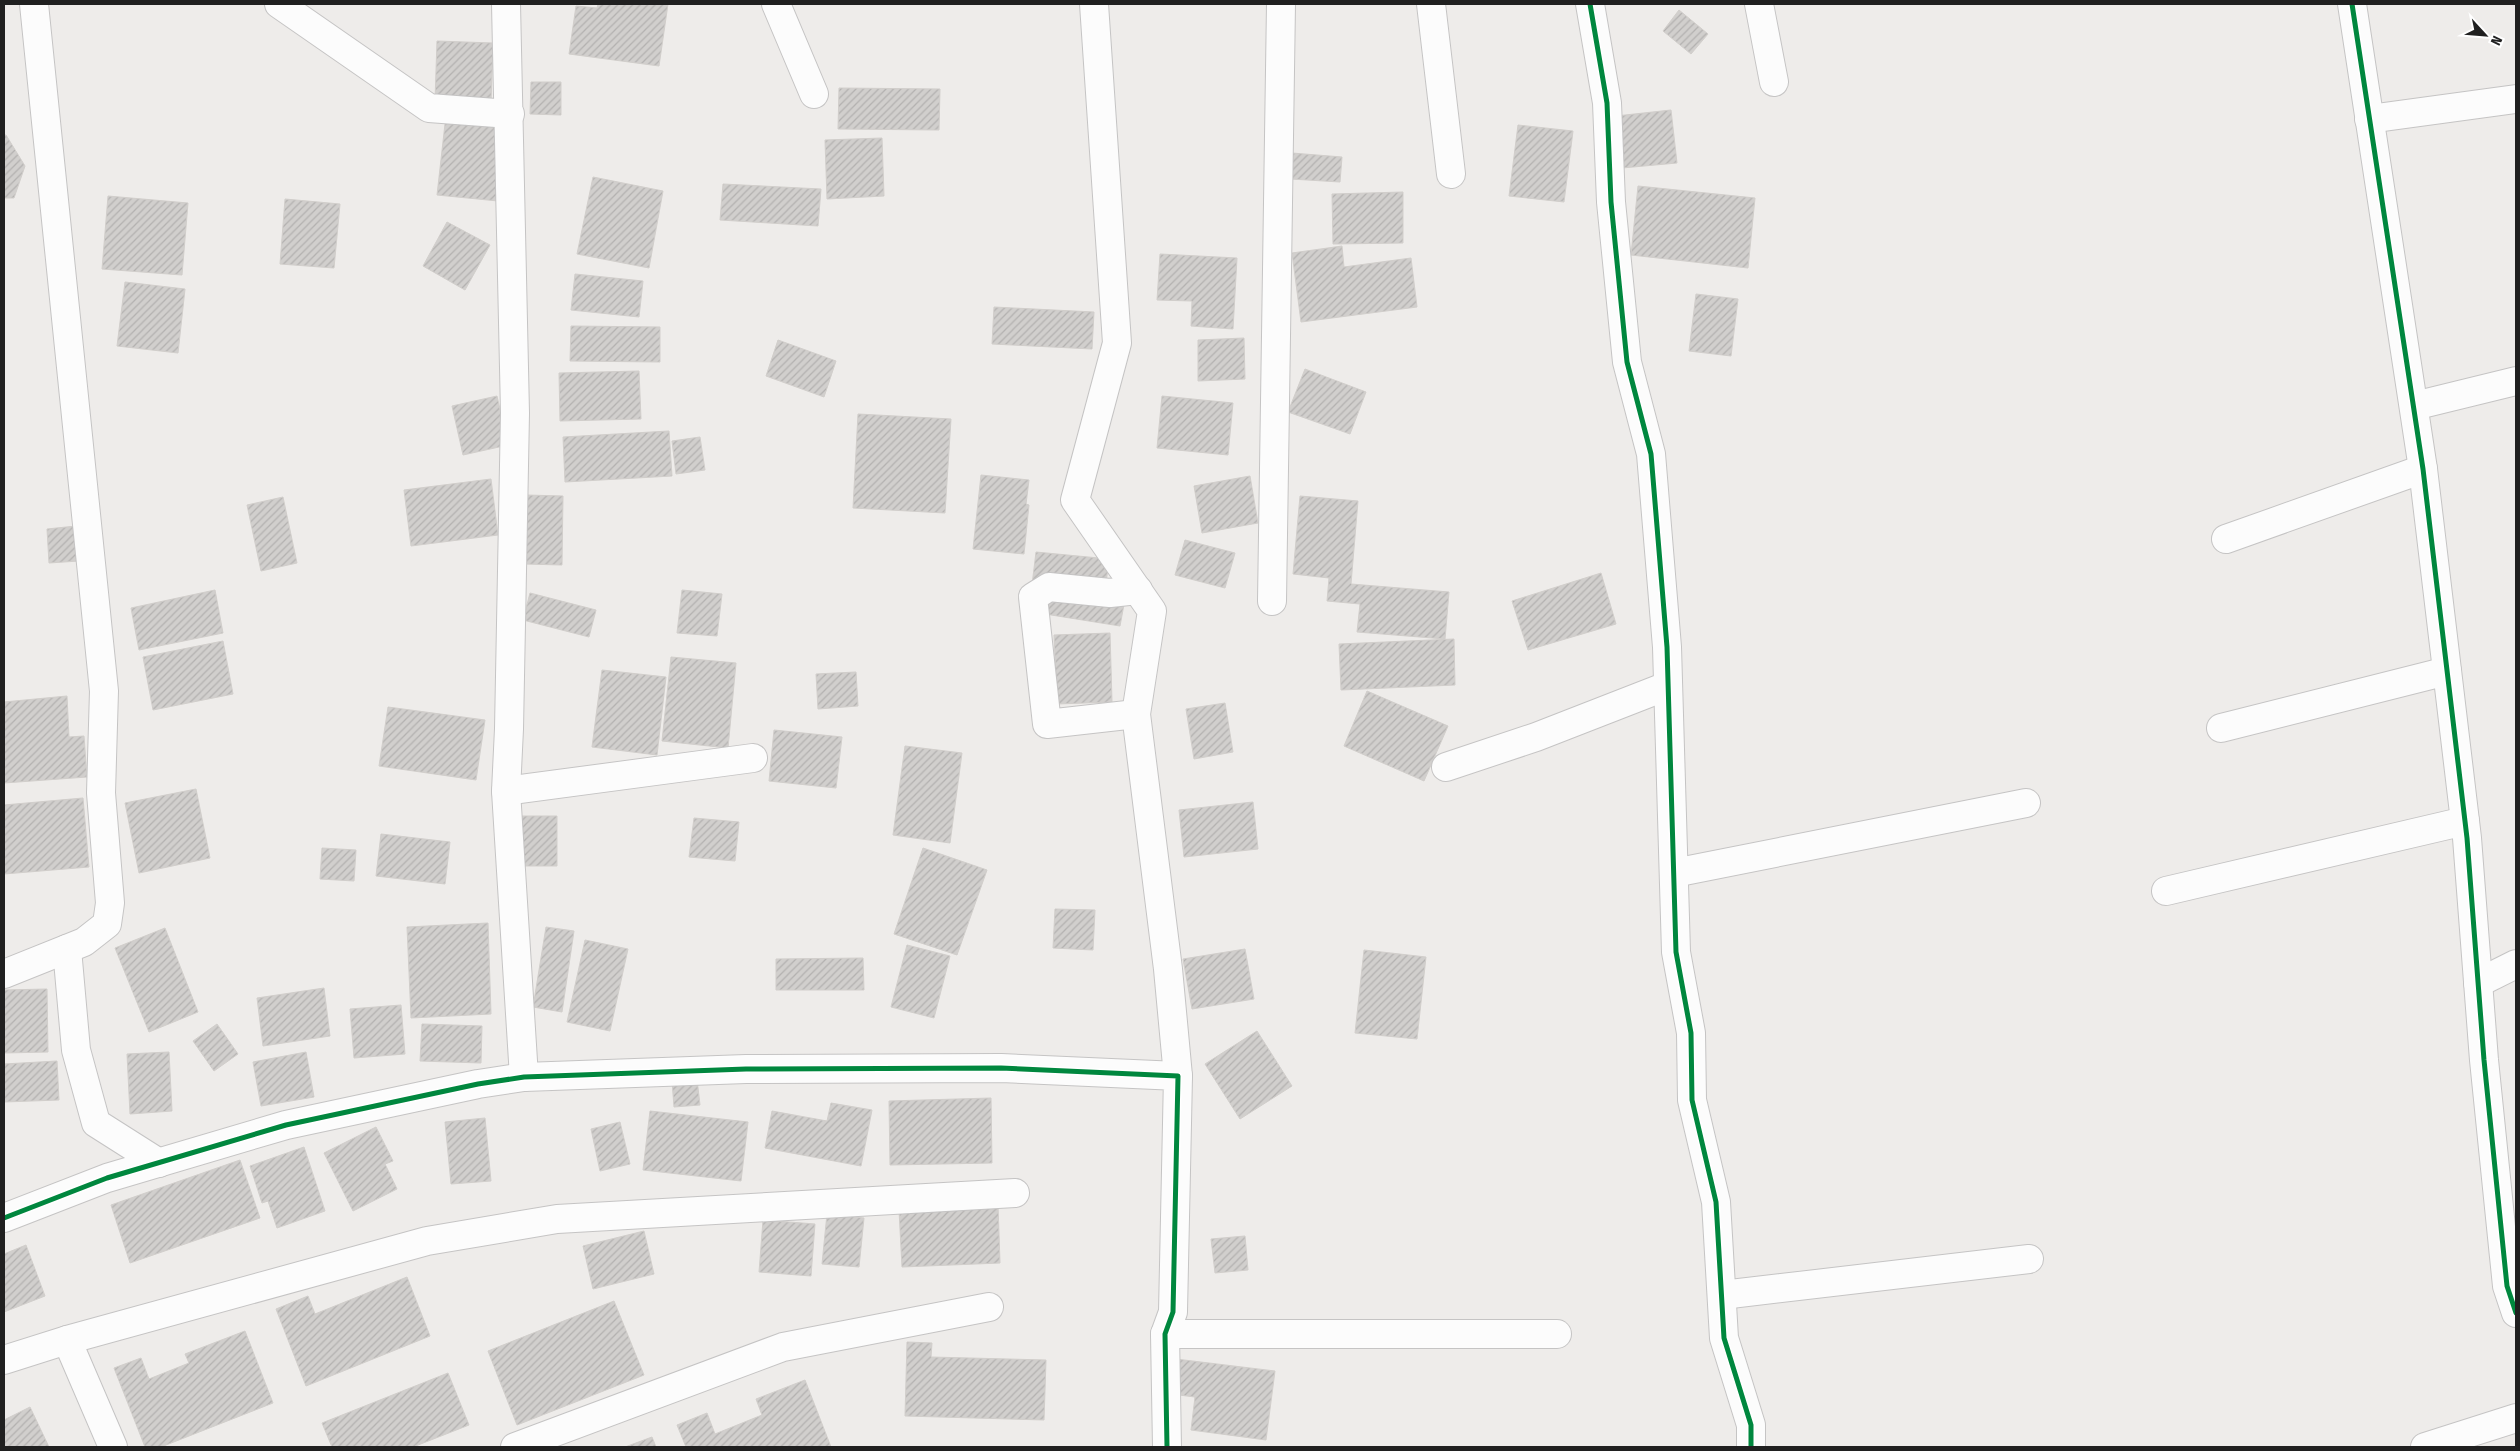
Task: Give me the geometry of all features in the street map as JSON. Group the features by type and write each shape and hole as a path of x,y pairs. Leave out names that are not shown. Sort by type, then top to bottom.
{"street":[{"path":"4,974 84,942 106,924 109,910 101,793 104,690 34,4"},
{"path":"279,4 429,108 510,114"},
{"path":"506,4 510,114 515,413 510,719 506,791 524,1077"},
{"path":"776,4 814,94"},
{"path":"1094,4 1117,343 1075,500 1152,611 1136,714 1168,969 1178,1076 1173,1312 1165,1334 1167,1447"},
{"path":"1272,601 1281,4"},
{"path":"1431,4 1451,174"},
{"path":"1590,4 1607,103 1611,202 1626,362 1651,454 1666,647 1676,952 1691,1033 1692,1100 1716,1202 1724,1338 1751,1425 1751,1447"},
{"path":"1759,4 1774,82"},
{"path":"2352,4 2424,469 2465,821 2478,983 2507,1286 2516,1314"},
{"path":"2369,119 2516,99"},
{"path":"2414,406 2516,381"},
{"path":"2226,539 2424,469"},
{"path":"1136,714 1047,724 1033,597 1049,587 1110,594 1138,590"},
{"path":"2221,728 2447,671"},
{"path":"1446,767 1536,737 1667,686"},
{"path":"506,791 753,758"},
{"path":"1674,873 2026,803"},
{"path":"2166,891 2465,821"},
{"path":"67,949 76,1050 96,1123 159,1163"},
{"path":"2478,983 2516,964"},
{"path":"4,1218 108,1178 286,1125 478,1084 524,1077 746,1069 1001,1068 1178,1076"},
{"path":"4,1360 67,1340 427,1241 557,1219 1015,1193"},
{"path":"1722,1295 2029,1259"},
{"path":"514,1447 783,1347 989,1307"},
{"path":"1165,1334 1557,1334"},
{"path":"67,1340 113,1447"},
{"path":"2425,1447 2516,1418"}],"building":[{"path":"598,4 668,4 659,66 569,54 576,6 597,8"},
{"path":"1679,10 1708,34 1691,54 1663,31"},
{"path":"437,41 493,43 491,102 435,101"},
{"path":"531,82 561,82 561,115 530,114"},
{"path":"839,88 940,89 939,130 838,129"},
{"path":"1671,110 1677,163 1622,168 1616,116"},
{"path":"446,115 506,122 498,201 437,195"},
{"path":"1518,125 1573,131 1564,202 1509,196"},
{"path":"4,135 6,135 25,166 14,198 4,198"},
{"path":"882,138 884,196 827,199 825,140"},
{"path":"1292,153 1342,157 1340,182 1291,179"},
{"path":"593,177 663,191 649,268 577,254"},
{"path":"723,184 821,189 818,226 720,220"},
{"path":"1638,186 1755,198 1748,268 1631,255"},
{"path":"1403,192 1403,243 1333,244 1332,194"},
{"path":"108,196 188,203 182,275 102,269"},
{"path":"285,199 340,204 334,268 280,264"},
{"path":"447,222 490,245 465,290 423,266"},
{"path":"1342,246 1344,267 1411,258 1417,307 1301,322 1292,253"},
{"path":"1160,254 1237,258 1233,329 1191,326 1192,301 1157,300"},
{"path":"575,274 643,281 639,317 571,310"},
{"path":"125,282 185,289 178,353 117,346"},
{"path":"1696,294 1738,299 1731,356 1689,351"},
{"path":"994,307 1094,312 1092,349 992,344"},
{"path":"571,326 660,327 660,362 570,361"},
{"path":"1244,338 1245,379 1198,381 1198,340"},
{"path":"778,340 836,361 824,397 766,376"},
{"path":"1305,369 1366,392 1350,434 1288,412"},
{"path":"639,371 641,419 560,421 559,373"},
{"path":"497,396 508,445 463,455 452,406"},
{"path":"1162,396 1233,403 1228,455 1157,448"},
{"path":"858,414 951,419 945,513 853,508"},
{"path":"669,431 672,476 565,482 563,437"},
{"path":"700,437 705,470 676,474 672,441"},
{"path":"981,475 1029,480 1026,504 1029,505 1024,554 973,549"},
{"path":"1250,476 1258,523 1202,533 1194,486"},
{"path":"491,479 498,535 411,546 404,490"},
{"path":"526,495 563,496 562,565 525,564"},
{"path":"1300,496 1358,501 1351,584 1449,592 1445,639 1357,632 1360,604 1327,601 1329,578 1293,574"},
{"path":"283,497 297,563 261,571 247,505"},
{"path":"76,526 79,561 49,563 47,529"},
{"path":"1185,540 1235,553 1225,588 1175,575"},
{"path":"1036,552 1109,559 1105,592 1032,585"},
{"path":"1601,573 1616,624 1528,650 1512,601"},
{"path":"1049,587 1125,599 1120,626 1045,614"},
{"path":"215,590 223,633 139,650 131,608"},
{"path":"682,590 722,594 717,636 677,633"},
{"path":"530,593 596,610 589,637 523,620"},
{"path":"1110,633 1112,702 1057,704 1054,635"},
{"path":"1454,639 1455,685 1341,690 1339,644"},
{"path":"223,641 233,694 153,710 143,657"},
{"path":"671,657 736,663 728,748 662,741"},
{"path":"602,670 666,677 657,755 592,747"},
{"path":"856,672 858,706 818,709 816,674"},
{"path":"1367,691 1448,726 1424,781 1344,746"},
{"path":"67,696 69,737 84,736 87,777 4,783 4,702"},
{"path":"1225,703 1233,752 1194,759 1186,709"},
{"path":"388,707 485,720 476,780 379,766"},
{"path":"774,730 842,737 836,788 769,781"},
{"path":"905,746 962,753 950,843 893,835"},
{"path":"196,789 210,858 139,873 125,803"},
{"path":"83,798 89,867 4,874 4,805"},
{"path":"1253,802 1258,849 1184,857 1179,810"},
{"path":"516,816 557,816 557,866 517,866"},
{"path":"694,818 739,822 735,861 689,857"},
{"path":"381,834 450,842 445,884 376,876"},
{"path":"322,848 356,850 354,881 320,879"},
{"path":"923,848 987,870 957,955 894,934"},
{"path":"1055,909 1095,910 1093,950 1053,948"},
{"path":"488,923 491,1014 411,1018 407,927"},
{"path":"546,927 574,931 562,1012 533,1007"},
{"path":"165,928 198,1012 149,1032 115,948"},
{"path":"585,940 628,949 610,1031 567,1022"},
{"path":"907,945 950,956 934,1018 891,1007"},
{"path":"1245,949 1254,999 1192,1009 1183,959"},
{"path":"1364,950 1426,957 1417,1039 1355,1033"},
{"path":"863,958 864,990 776,990 776,959"},
{"path":"324,988 330,1036 263,1046 257,998"},
{"path":"47,989 48,1052 4,1053 4,990"},
{"path":"401,1005 405,1054 354,1058 350,1009"},
{"path":"217,1024 238,1054 214,1071 193,1041"},
{"path":"422,1024 482,1026 481,1063 420,1061"},
{"path":"1257,1031 1292,1086 1240,1119 1205,1064"},
{"path":"169,1052 172,1111 130,1114 127,1054"},
{"path":"306,1052 314,1097 261,1106 253,1062"},
{"path":"57,1061 59,1100 4,1102 4,1064"},
{"path":"697,1079 700,1105 674,1107 672,1081"},
{"path":"991,1098 992,1163 890,1165 889,1101"},
{"path":"831,1103 872,1110 861,1166 765,1148 772,1111 827,1121"},
{"path":"650,1111 748,1122 741,1181 643,1170"},
{"path":"485,1118 491,1181 451,1184 445,1122"},
{"path":"620,1122 630,1164 600,1171 591,1129"},
{"path":"376,1127 393,1161 385,1164 397,1189 353,1211 324,1153"},
{"path":"304,1147 325,1211 277,1228 268,1201 262,1203 250,1166"},
{"path":"240,1160 260,1218 130,1263 111,1205"},
{"path":"998,1205 1000,1263 902,1267 899,1210"},
{"path":"827,1214 864,1218 859,1267 822,1264"},
{"path":"763,1220 815,1224 811,1276 759,1272"},
{"path":"644,1231 654,1274 593,1289 583,1246"},
{"path":"1245,1236 1248,1270 1215,1273 1211,1239"},
{"path":"26,1245 45,1296 4,1312 4,1254"},
{"path":"407,1277 430,1336 306,1386 276,1309 308,1296 315,1314"},
{"path":"614,1301 644,1375 517,1425 488,1351"},
{"path":"245,1331 273,1403 161,1447 145,1447 114,1368 141,1358 149,1379 189,1363 185,1354"},
{"path":"907,1342 932,1343 931,1357 1046,1360 1044,1420 905,1416"},
{"path":"1176,1359 1275,1371 1266,1440 1191,1430 1195,1397 1171,1394"},
{"path":"448,1373 469,1425 413,1447 332,1447 322,1423"},
{"path":"805,1380 831,1447 686,1447 677,1425 707,1413 715,1434 762,1415 756,1399"},
{"path":"30,1407 49,1447 4,1447 4,1420"},
{"path":"652,1437 656,1447 625,1447"}],"cycle path":[{"path":"1590,4 1607,103 1611,202 1627,362 1651,454 1667,647 1676,952 1691,1033 1692,1100 1716,1202 1724,1338 1751,1425 1751,1447"},
{"path":"2352,4 2423,469 2467,838 2484,1060 2507,1286 2516,1313"},
{"path":"4,1218 107,1178 286,1125 478,1084 524,1077 746,1069 1001,1068 1178,1076 1173,1312 1165,1334 1167,1447"}]}
